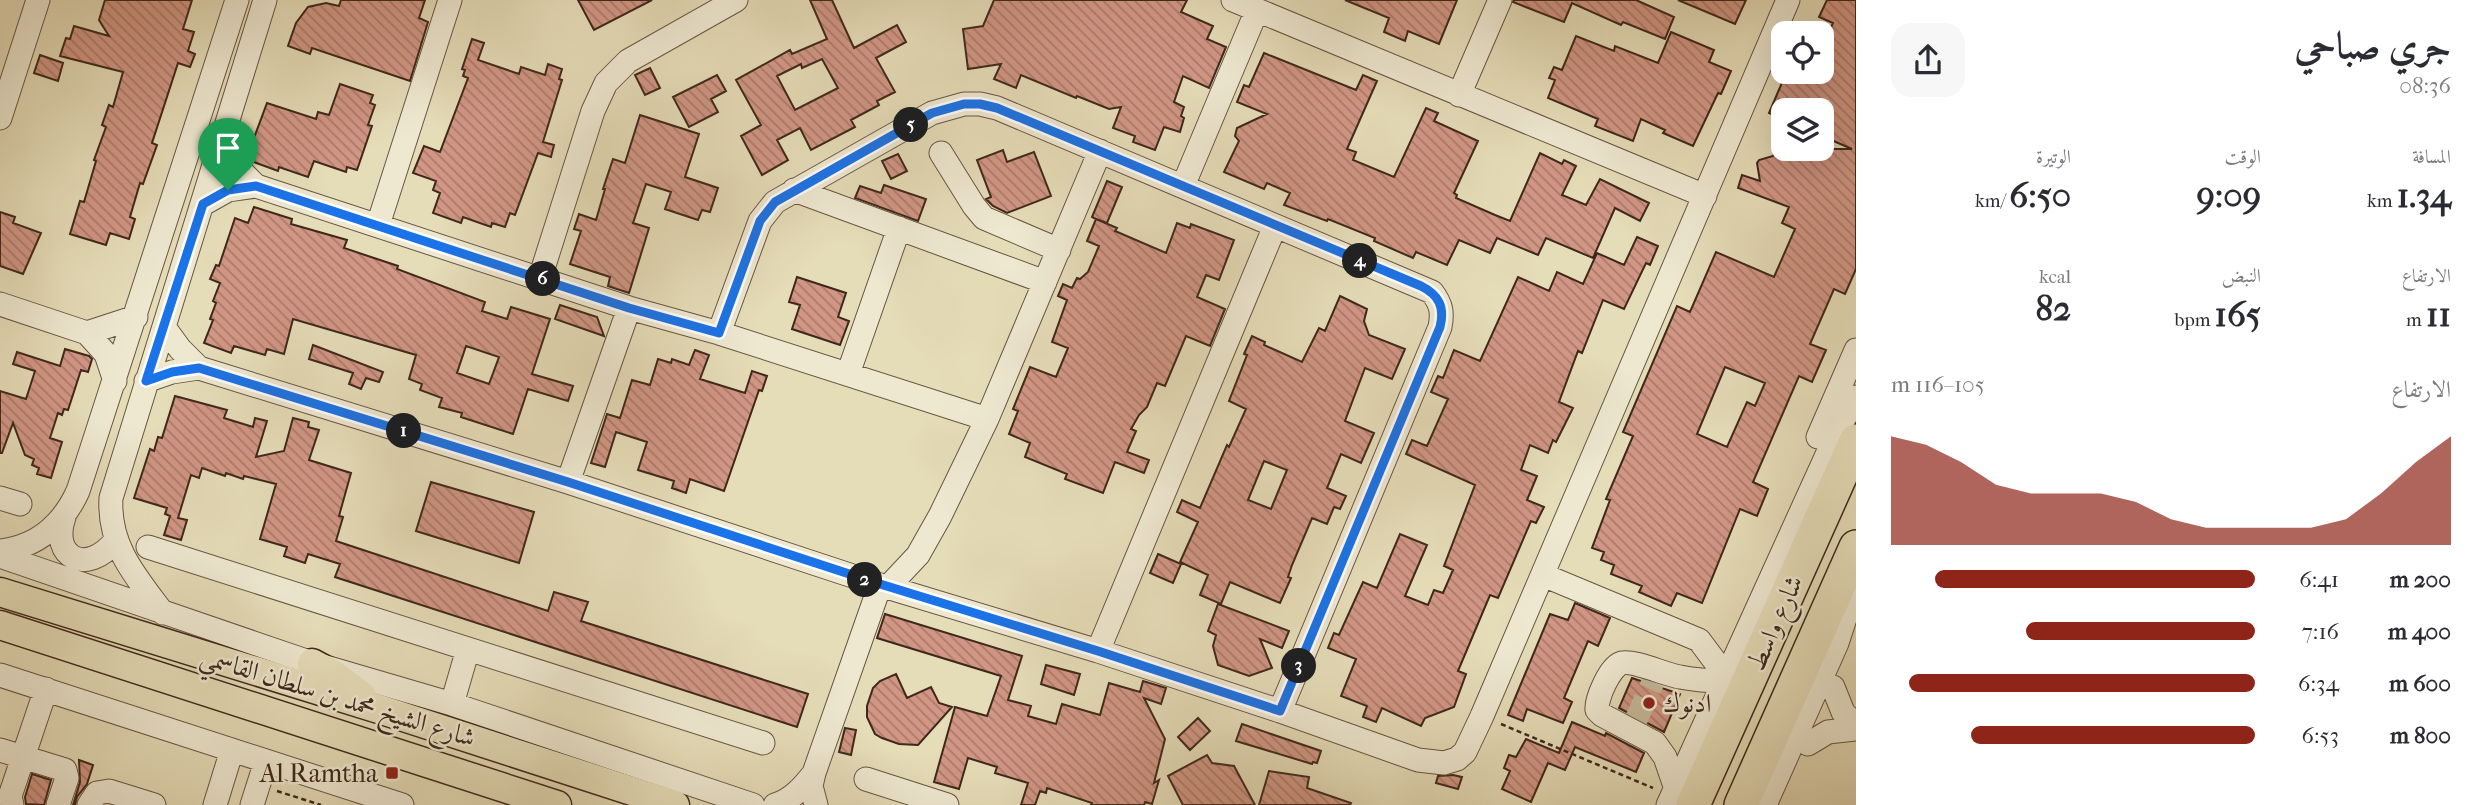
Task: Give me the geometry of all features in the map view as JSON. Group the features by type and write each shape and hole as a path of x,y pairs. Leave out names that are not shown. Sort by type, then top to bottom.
{"highway":[{"name":"شارع واسط","path":"1677,799 1856,440"},
{"name":"شارع واسط","path":"1741,805 1854,553"}],"main road":[{"name":"شارع الشيخ محمد بن سلطان القاسمي","path":"0,592 382,710 675,805"},
{"name":"شارع الشيخ محمد بن سلطان القاسمي","path":"0,625 557,805"},
{"path":"312,663 336,676 382,710"}],"street":[{"path":"0,118 38,0"},
{"path":"115,541 101,556 80,560 64,547 61,530 64,517 83,477 115,381 237,0"},
{"path":"163,612 128,567 115,541 111,509 114,487 265,0"},
{"path":"378,225 450,0"},
{"path":"540,278 593,111 606,83 628,61 736,0"},
{"path":"1233,0 1705,196"},
{"path":"1460,94 1500,0"},
{"path":"146,381 172,372 199,368 568,482 884,586 1098,651 1431,763 1444,763 1457,759 1465,752 1482,716 1788,0"},
{"path":"1183,186 1256,10"},
{"path":"719,333 760,221 775,202 932,113 964,104 997,108 1432,292 1440,302 1443,315 1434,340 1280,711"},
{"path":"222,142 236,166 256,186"},
{"path":"816,805 811,786 814,773 884,586 918,555 930,536 987,419 1100,151"},
{"path":"941,153 984,218 1059,250"},
{"path":"203,204 228,190 256,186 629,308 719,333 987,419"},
{"path":"794,190 1045,282"},
{"path":"1098,651 1275,226"},
{"path":"848,374 899,228"},
{"path":"0,304 87,332 106,354 115,381"},
{"path":"568,482 629,308"},
{"path":"87,332 136,317"},
{"path":"164,327 180,349 199,368"},
{"path":"1750,624 1759,576 1856,350"},
{"path":"1677,799 1725,678 1841,424 1856,397"},
{"path":"0,553 38,539 64,517"},
{"path":"148,547 762,743"},
{"path":"0,553 312,663 452,704 753,805"},
{"path":"1765,805 1844,623 1852,597 1854,553"},
{"path":"1543,575 1699,640 1725,678"},
{"path":"1699,640 1750,624"},
{"path":"1781,805 1856,634"},
{"path":"452,704 468,649"},
{"path":"1677,799 1660,747 1634,725 1599,713 1597,702 1612,669 1620,663 1630,663 1655,677 1725,678"},
{"path":"1,680 46,690 402,805"},
{"path":"1833,687 1843,712 1856,728"},
{"path":"12,805 10,796 46,690"},
{"path":"1808,744 1828,732 1856,728"},
{"path":"0,750 67,772 58,805"},
{"path":"215,805 232,750"},
{"path":"255,795 266,761"},
{"path":"775,805 784,803 795,794 814,773"},
{"path":"866,779 947,805"},
{"path":"89,805 97,793 109,790 154,805"}],"path":[{"path":"1482,716 1677,799"},
{"path":"255,795 321,805"}],"building":[{"path":"105,0 192,0 183,29 194,32 188,51 195,54 190,67 178,63 152,143 157,145 143,184 140,183 130,217 135,219 129,239 110,233 106,245 70,234 80,201 84,202 96,161 94,160 106,127 102,125 109,105 113,107 123,72 60,56 66,38 70,39 74,26 109,36 99,20"},
{"path":"341,0 425,0 419,18 428,22 410,81 312,48 310,54 288,46 296,23 308,7 326,3 339,6"},
{"path":"578,0 652,0 594,30"},
{"path":"810,0 832,0 854,48 897,25 906,42 876,58 895,92 877,101 879,105 851,120 855,127 811,150 800,128 777,140 788,160 762,175 741,136 761,125 736,80 790,50 792,54 827,39","holes":["822,59 838,88 795,110 777,76 801,64 802,68"]},
{"path":"994,0 1187,0 1181,12 1213,26 1207,39 1226,47 1209,88 1183,76 1174,102 1184,107 1180,132 1164,127 1155,150 1133,142 1135,136 1113,128 1121,107 1109,109 1021,75 1016,88 994,79 1001,64 968,69 963,29 983,26"},
{"path":"1345,0 1457,0 1439,44 1408,31 1405,41 1384,32 1389,18"},
{"path":"1636,0 1674,17 1665,39 1623,22 1621,25 1572,3 1564,22 1513,2"},
{"path":"1678,0 1746,0 1735,24"},
{"path":"1827,0 1856,0 1856,269 1845,294 1834,289 1810,344 1826,350 1812,382 1799,376 1753,482 1768,489 1757,516 1740,509 1702,603 1677,593 1671,606 1639,592 1642,586 1611,574 1614,565 1601,560 1604,552 1592,548 1610,500 1606,499 1633,436 1623,432 1677,306 1690,312 1716,252 1774,277 1795,229 1782,223 1789,207 1738,188 1742,175 1760,181 1757,163 1771,157 1771,161 1834,161 1834,149 1852,149 1834,141 1834,98 1775,98 1781,84 1834,84 1834,21 1819,17","holes":["1725,367 1765,383 1755,406 1747,402 1727,447 1697,434"]},
{"path":"1671,32 1714,50 1709,62 1731,71 1693,146 1663,133 1665,130 1641,119 1633,141 1595,126 1598,119 1548,98 1555,80 1549,78 1554,67 1562,70 1576,36 1614,51 1615,46 1658,63"},
{"path":"472,39 484,43 478,60 519,74 521,67 545,75 548,64 562,69 559,79 562,80 543,142 554,145 551,157 538,153 515,215 510,213 505,227 492,223 491,227 463,217 461,223 433,213 440,193 433,190 436,181 413,173 424,146 440,152 468,78 463,76 465,70 462,69"},
{"path":"1264,53 1356,90 1363,75 1377,81 1347,149 1356,152 1353,160 1394,177 1426,108 1438,113 1434,121 1478,141 1454,193 1456,198 1495,215 1510,221 1540,153 1562,164 1564,160 1576,166 1562,195 1586,205 1600,179 1649,203 1640,221 1615,208 1593,258 1546,238 1538,255 1497,238 1490,253 1459,240 1447,265 1416,252 1413,258 1374,241 1375,238 1284,205 1290,193 1267,183 1264,189 1224,172 1239,141 1235,136 1237,128 1267,114 1237,102 1244,85 1249,87"},
{"path":"40,55 63,63 58,81 34,73"},
{"path":"650,68 660,88 645,95 635,75"},
{"path":"717,75 726,91 711,99 718,112 689,127 673,97"},
{"path":"340,84 373,95 370,103 375,105 368,125 372,126 357,170 347,167 346,172 314,161 308,177 279,167 278,171 251,161 248,154 267,103 316,119 318,112 329,115"},
{"path":"640,115 699,134 685,177 718,188 710,212 702,210 698,220 665,209 671,192 646,184 633,223 649,228 629,293 608,286 610,277 570,264 581,231 574,229 579,214 596,220 613,159 625,163"},
{"path":"1003,150 1007,162 1034,152 1051,196 1007,213 993,206 986,199 991,197 977,160"},
{"path":"898,154 907,171 891,179 882,161"},
{"path":"1107,181 1122,187 1107,223 1092,217"},
{"path":"884,185 926,199 918,221 855,198 860,186 881,193"},
{"path":"254,207 292,219 291,224 347,240 344,248 398,266 397,269 485,302 482,311 507,319 511,307 550,319 532,374 573,386 568,401 528,389 513,434 461,417 462,413 439,407 442,398 420,390 422,384 409,379 416,355 293,319 284,354 267,349 265,355 234,346 231,353 204,343 213,320 210,319 216,303 213,301 220,283 210,279 216,265 219,266 235,218 248,223","holes":["466,346 499,357 489,384 457,373"]},
{"path":"0,212 15,217 13,223 41,233 23,274 0,266"},
{"path":"1096,219 1117,228 1115,231 1166,253 1177,223 1190,228 1191,224 1234,240 1219,280 1206,275 1197,297 1225,309 1210,346 1186,336 1165,386 1157,383 1147,407 1131,429 1136,431 1127,452 1149,460 1144,473 1115,462 1103,493 1065,479 1067,474 1025,457 1030,443 1009,434 1018,411 1013,409 1030,367 1056,377 1068,348 1052,342 1067,300 1058,296 1063,284 1072,288 1077,278 1080,279 1088,272 1099,246 1087,241"},
{"path":"1637,237 1658,246 1650,265 1646,263 1624,309 1603,300 1582,353 1578,351 1559,402 1573,408 1556,442 1553,440 1548,453 1530,445 1521,470 1537,476 1527,500 1544,507 1536,523 1531,521 1498,598 1490,595 1458,671 1466,674 1454,707 1425,718 1421,726 1382,708 1376,722 1363,717 1367,706 1341,696 1356,659 1328,648 1334,633 1339,635 1363,582 1377,588 1400,534 1427,545 1405,596 1428,605 1434,590 1443,593 1453,570 1444,566 1475,485 1406,454 1412,440 1427,446 1448,399 1431,392 1438,376 1443,378 1454,350 1480,361 1518,277 1549,291 1557,272 1583,284 1597,253 1624,265"},
{"path":"797,277 846,293 838,317 849,321 840,345 792,329 800,305 789,302"},
{"path":"1340,296 1367,309 1364,321 1369,335 1405,349 1392,379 1365,368 1345,421 1374,433 1361,463 1341,454 1327,488 1346,496 1340,509 1334,507 1327,524 1312,518 1292,565 1288,577 1291,578 1280,603 1230,582 1221,604 1200,595 1208,575 1180,562 1198,522 1177,512 1182,500 1200,508 1246,409 1229,401 1252,336 1265,342 1264,345 1302,362 1319,328 1325,331","holes":["1264,461 1287,470 1271,509 1248,500"]},
{"path":"560,305 597,317 604,336 555,319"},
{"path":"313,345 383,372 379,382 366,378 361,389 349,384 353,373 309,359"},
{"path":"65,349 92,359 88,372 81,370 68,410 64,409 62,415 58,413 50,438 62,442 51,478 37,474 39,468 32,465 34,459 25,455 13,423 0,453 0,391 26,399 35,371 13,364 17,352 60,366"},
{"path":"695,350 709,355 700,379 745,393 752,371 767,376 762,391 759,390 724,491 690,479 686,493 672,488 674,481 638,470 647,442 616,432 605,467 591,463 607,414 620,418 632,380 650,385 658,359 671,363 672,359 689,365"},
{"path":"175,396 227,410 224,418 253,427 255,418 267,421 256,457 284,451 293,418 309,422 308,427 319,430 309,460 351,473 339,516 343,517 336,541 548,611 554,592 588,602 581,621 808,694 797,727 335,577 340,564 308,554 305,563 284,556 287,547 260,539 276,484 244,476 243,479 226,473 225,476 202,468 199,478 191,475 178,518 187,520 181,540 164,535 170,516 165,514 167,508 134,498 150,449 154,451 158,437 162,438"},
{"path":"431,482 534,512 519,563 416,531"},
{"path":"1158,554 1181,564 1173,583 1150,573"},
{"path":"1575,603 1610,618 1598,646 1588,641 1564,698 1572,702 1563,723 1527,709 1523,721 1508,715 1550,614 1568,620"},
{"path":"1218,604 1289,631 1282,648 1260,639 1272,668 1249,676 1218,665 1213,646 1216,635 1208,631"},
{"path":"885,614 1022,656 1008,700 1031,706 1028,716 1056,724 1062,704 1100,715 1109,683 1140,692 1143,681 1166,688 1161,704 1144,698 1165,739 1154,783 1159,780 1152,804 1145,802 1144,805 1091,805 1092,803 1047,788 1046,793 1040,791 1035,805 1021,805 1028,783 995,773 997,767 968,758 959,789 934,782 955,707 987,716 1001,676 877,638"},
{"path":"1046,665 1080,674 1074,695 1041,684"},
{"path":"896,674 907,698 931,687 939,703 952,707 918,745 899,744 882,738 875,734 867,717 867,706 873,688 880,681"},
{"name":"ادنوك","path":"1632,678 1680,694 1664,732 1619,708"},
{"path":"1198,718 1210,731 1190,750 1178,737"},
{"path":"1572,722 1605,736 1606,733 1644,753 1636,772 1575,747 1565,770 1548,763 1531,802 1502,789 1510,771 1504,768 1509,755 1516,757 1526,739 1559,753"},
{"path":"1242,724 1321,751 1317,763 1312,764 1236,741"},
{"path":"845,728 856,730 851,755 839,752"},
{"path":"1207,755 1212,763 1234,766 1255,805 1183,805 1168,776"},
{"path":"79,760 93,765 87,784 73,805 80,782"},
{"path":"1269,771 1309,777 1307,788 1351,803 1259,805"},
{"path":"32,774 51,780 44,805 26,804 25,797"},
{"path":"1438,776 1462,777 1458,789 1436,783"}],"tunnel":[{"path":"1636,720 1653,682"}],"place":[{"name":"ادنوك","path":"1649,703"},
{"name":"Al Ramtha","path":"392,773"}],"route":[{"path":"964,104 980,104 997,108 1048,129 1421,286 1432,292 1440,302 1443,315 1280,711 568,482 199,368 172,372 146,381 203,204 228,190 256,186 629,308 719,333 760,221 775,202 932,113 964,104"}]}
